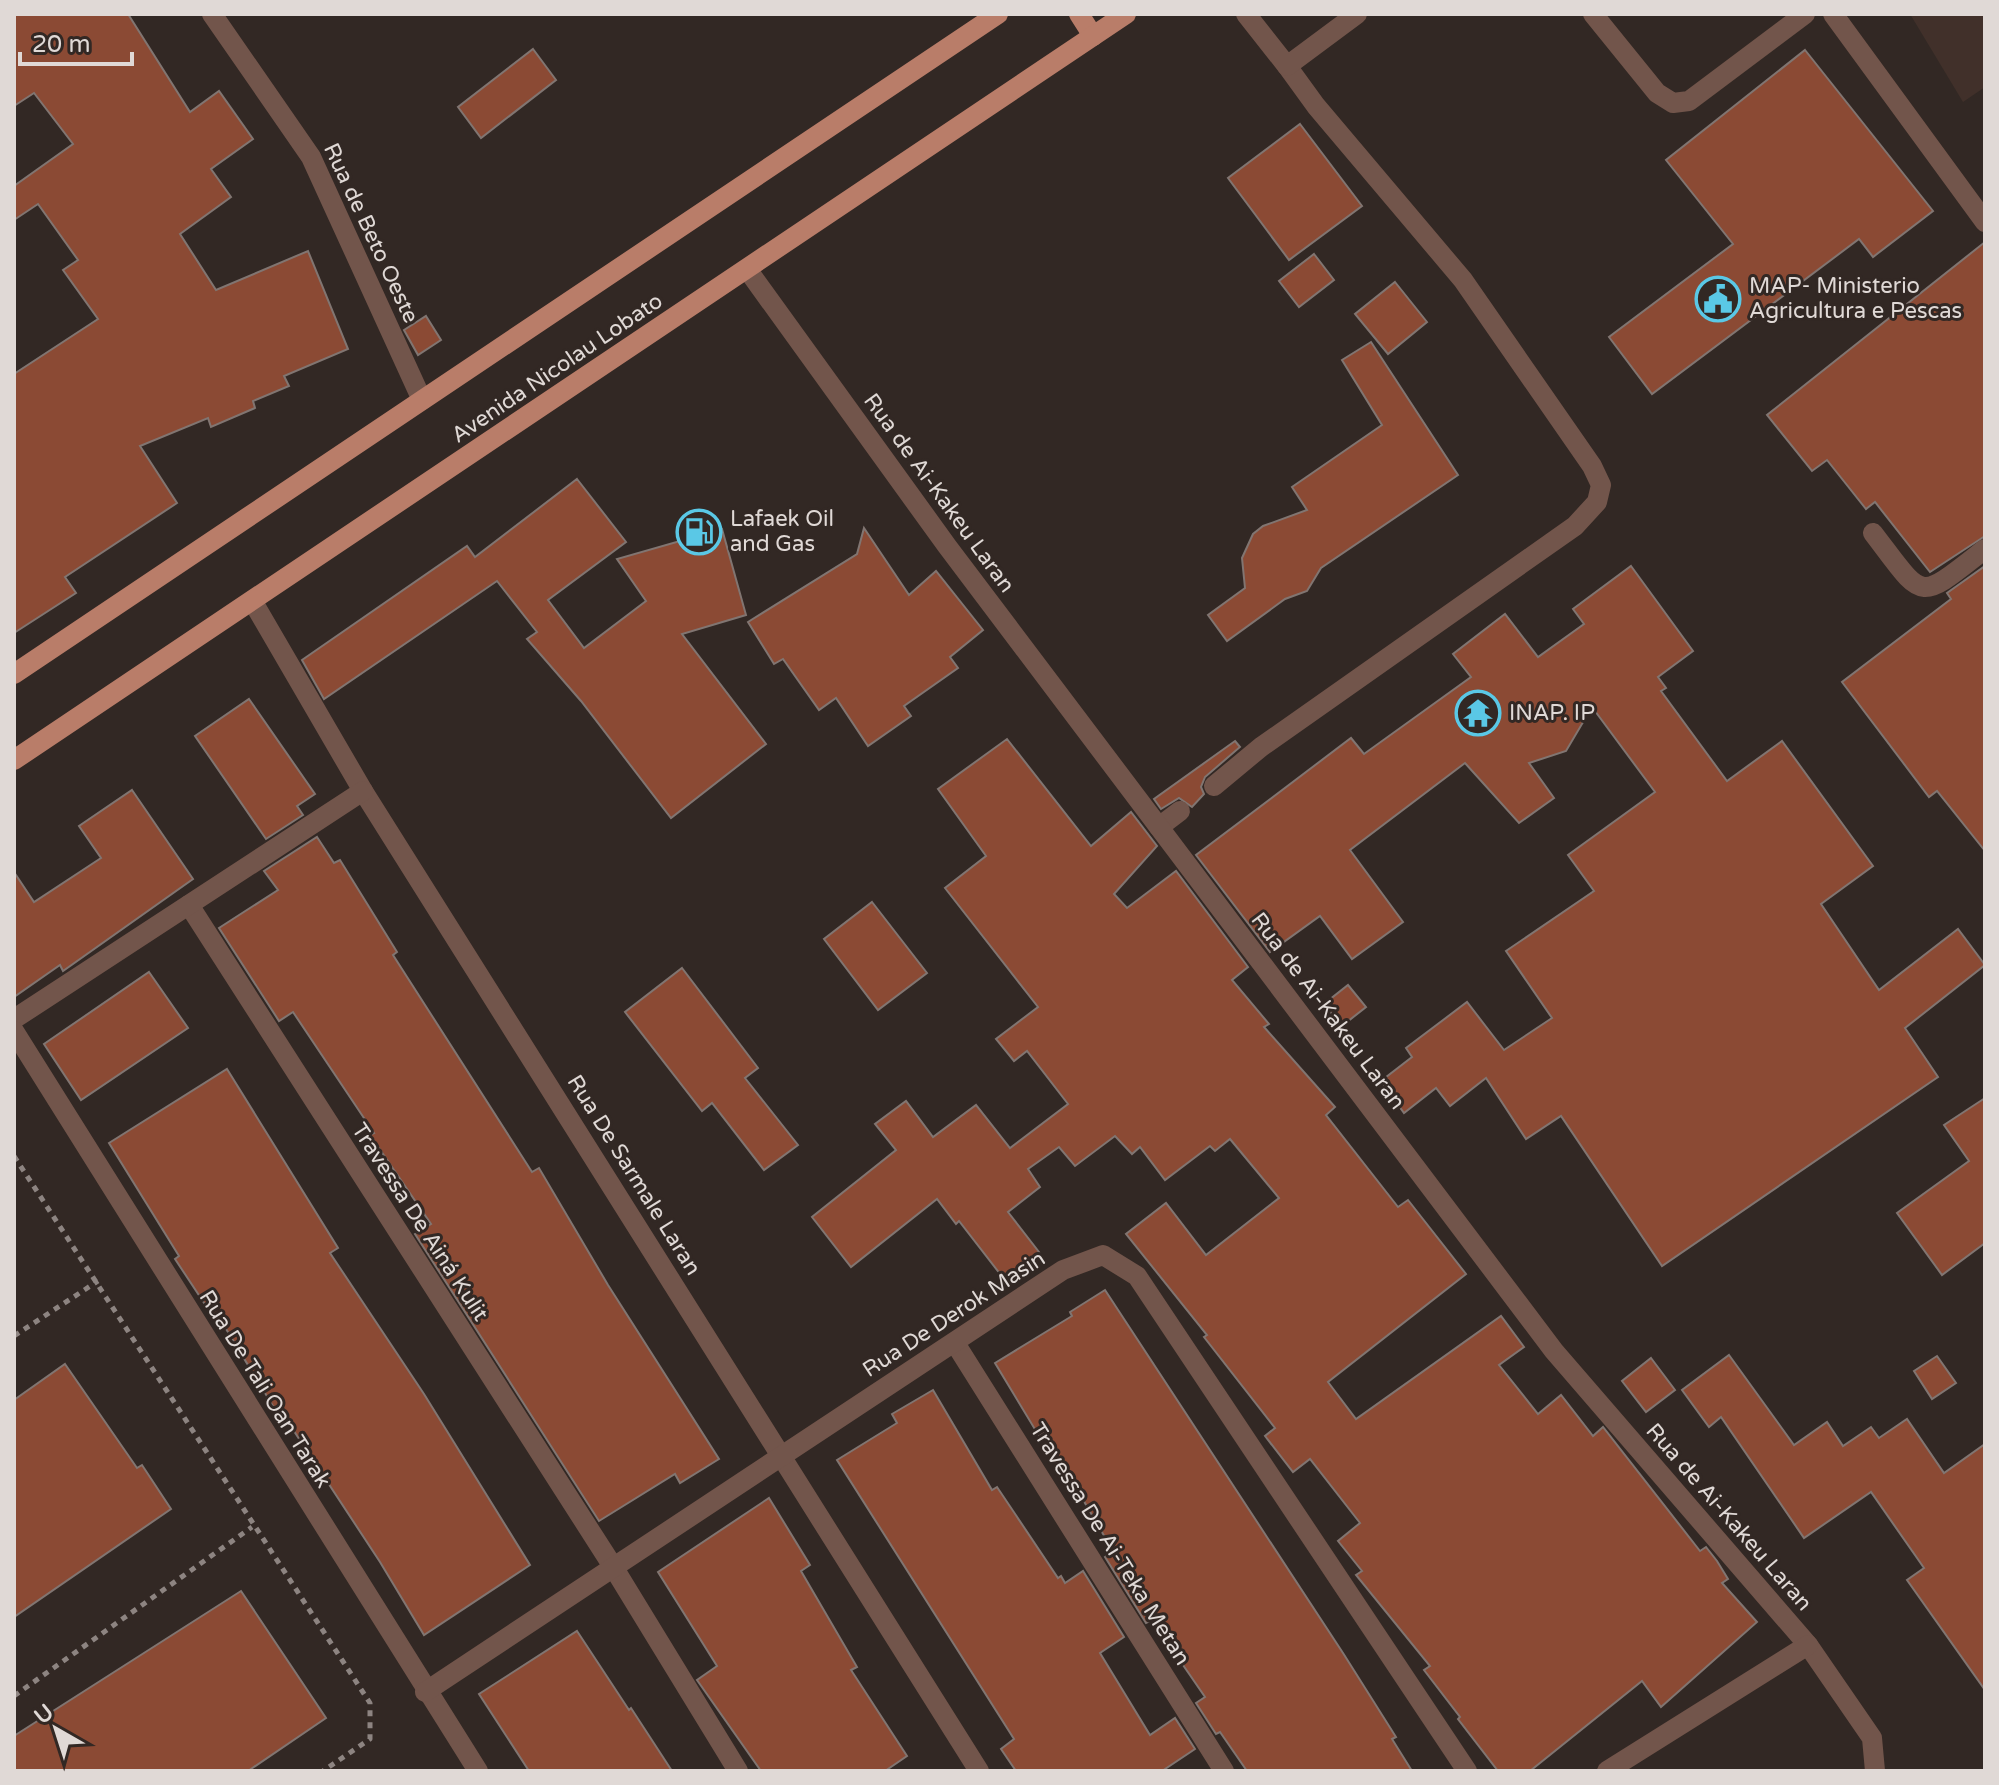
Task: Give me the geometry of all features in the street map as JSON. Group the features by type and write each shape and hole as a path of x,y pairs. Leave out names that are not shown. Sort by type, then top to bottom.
{"main road":[{"path":"14,674 998,14"},
{"path":"1079,14 1093,36"},
{"name":"Avenida Nicolau Lobato","path":"14,760 1126,14"}],"street":[{"name":"Rua de Beto Oeste","path":"212,14 311,157 422,400"},
{"path":"1214,786 1261,747 1575,526 1597,502 1601,485 1592,466 1463,280 1316,106 1246,14"},
{"path":"1287,66 1357,14"},
{"path":"1593,14 1657,93 1673,103 1689,101 1805,14"},
{"path":"1833,14 1985,222"},
{"name":"Rua de Ai-Kakeu Laran","path":"747,269 947,546 1554,1351 1808,1645 1872,1738 1875,1771"},
{"path":"1873,533 1913,586 1926,589 1940,584 1985,549"},
{"name":"Rua De Sarmale Laran","path":"253,602 363,791 979,1771"},
{"path":"14,1019 363,791"},
{"path":"1159,827 1180,811"},
{"name":"Travessa De Ainá Kulit","path":"189,905 612,1565 738,1771"},
{"name":"Rua De Tali Oan Tarak","path":"14,1031 425,1692 478,1771"},
{"name":"Rua De Derok Masin","path":"425,1692 612,1565 1063,1270 1103,1255 1137,1276 1467,1771"},
{"name":"Travessa De Ai-Teka Metan","path":"955,1343 1224,1771"},
{"path":"1607,1771 1808,1645"}],"path":[{"path":"14,1156 98,1281 252,1527 370,1703 370,1739 323,1771"},
{"path":"14,1336 98,1281"},
{"path":"14,1696 252,1527"}],"shaded area":[{"path":"1910,14 1985,14 1985,87 1963,102"}],"building":[{"path":"14,14 128,14 190,112 219,91 253,139 211,169 231,197 180,234 216,290 308,251 348,349 284,376 289,386 253,401 255,408 211,427 208,418 140,446 177,503 65,577 76,593 14,633 14,374 98,319 63,270 78,260 38,204 14,220 14,186 73,144 34,93 14,106"},
{"path":"533,49 556,80 481,138 458,107"},
{"path":"1805,50 1933,211 1873,257 1859,239 1652,394 1609,337 1733,244 1666,160"},
{"path":"1300,124 1362,206 1289,260 1228,178"},
{"path":"1985,242 1985,536 1930,572 1875,502 1866,509 1827,460 1812,471 1767,415"},
{"path":"1314,254 1334,280 1299,307 1279,281"},
{"path":"1395,282 1427,322 1388,354 1355,314"},
{"path":"426,316 441,340 418,355 404,330"},
{"path":"1371,342 1458,475 1321,568 1307,591 1285,599 1227,641 1208,615 1245,588 1242,558 1253,534 1263,526 1307,510 1292,487 1382,425 1342,360"},
{"path":"577,479 626,542 548,600 584,648 646,601 617,559 722,529 746,615 682,634 766,744 671,818 581,701 527,639 537,632 497,581 324,699 302,660 467,546 475,557"},
{"path":"864,528 909,595 936,571 983,630 950,657 958,668 904,706 911,716 868,746 836,698 819,710 783,659 774,664 748,622 857,554"},
{"path":"1631,566 1693,651 1658,677 1666,688 1661,691 1727,781 1782,741 1873,866 1821,904 1879,990 1958,929 1985,965 1905,1028 1938,1077 1662,1266 1561,1116 1526,1139 1486,1078 1450,1106 1436,1088 1404,1113 1381,1081 1412,1057 1406,1048 1467,1002 1504,1050 1552,1018 1506,951 1594,891 1568,855 1655,792 1592,707 1566,751 1529,763 1554,798 1519,823 1465,763 1350,850 1403,922 1352,959 1320,916 1270,952 1196,855 1351,738 1364,754 1471,677 1453,654 1505,614 1538,657 1584,624 1573,609"},
{"path":"1985,566 1985,851 1937,791 1929,797 1842,682 1951,599 1947,593"},
{"path":"249,699 315,794 297,806 303,815 266,839 195,736"},
{"path":"1007,739 1091,846 1131,812 1157,846 1114,894 1127,908 1176,871 1248,967 1232,980 1269,1024 1264,1027 1335,1107 1326,1115 1398,1207 1408,1200 1466,1274 1328,1382 1356,1419 1501,1316 1524,1347 1499,1365 1538,1414 1561,1395 1593,1436 1603,1427 1700,1551 1706,1547 1717,1561 1728,1579 1722,1583 1757,1622 1661,1707 1642,1681 1530,1771 1498,1771 1458,1719 1460,1717 1424,1670 1430,1666 1356,1575 1362,1571 1338,1541 1360,1523 1310,1459 1293,1472 1265,1436 1275,1428 1204,1337 1207,1335 1126,1234 1166,1203 1206,1255 1279,1198 1230,1139 1215,1151 1210,1146 1165,1180 1140,1147 1132,1154 1115,1136 1075,1166 1059,1147 1028,1169 1040,1187 1008,1212 1039,1252 1004,1279 959,1221 956,1224 937,1199 851,1267 812,1217 896,1150 875,1124 906,1101 933,1137 976,1105 1010,1148 1068,1104 1027,1051 1014,1061 996,1039 1038,1007 945,888 986,856 938,789"},
{"path":"1235,741 1240,747 1205,777 1201,787 1204,794 1192,807 1179,798 1161,809 1154,799"},
{"path":"132,790 193,879 63,971 60,965 14,997 14,872 34,902 101,858 79,826"},
{"path":"317,837 334,863 340,860 397,952 393,955 532,1172 539,1168 608,1285 719,1459 680,1483 675,1474 599,1521 415,1234 431,1224 370,1135 374,1133 293,1012 279,1021 219,928 278,890 264,871"},
{"path":"872,902 927,973 878,1010 824,939"},
{"path":"682,968 758,1068 745,1078 798,1145 764,1170 712,1103 702,1111 625,1012"},
{"path":"149,972 188,1028 81,1100 44,1044"},
{"path":"1348,985 1366,1007 1342,1026 1324,1004"},
{"path":"227,1069 338,1248 330,1253 424,1394 530,1565 424,1635 286,1419 282,1421 220,1319 216,1321 175,1259 179,1256 109,1143"},
{"path":"1985,1098 1985,1243 1942,1275 1897,1213 1969,1161 1944,1125"},
{"path":"1105,1290 1343,1653 1396,1737 1392,1739 1412,1771 1247,1771 1220,1732 1216,1734 1196,1703 1205,1697 1152,1620 1146,1623 1105,1557 1113,1551 1044,1433 1039,1436 995,1363 1072,1316 1070,1312"},
{"path":"1729,1355 1794,1445 1827,1422 1843,1446 1871,1427 1879,1438 1907,1419 1944,1473 1985,1444 1985,1690 1907,1580 1924,1568 1871,1492 1804,1538 1721,1417 1709,1427 1682,1390"},
{"path":"1937,1356 1956,1383 1932,1399 1914,1371"},
{"path":"1651,1358 1675,1390 1646,1412 1622,1381"},
{"path":"65,1364 137,1468 142,1465 171,1509 14,1617 14,1400"},
{"path":"933,1390 992,1490 997,1487 1058,1578 1061,1576 1065,1583 1083,1571 1124,1637 1100,1653 1150,1735 1175,1718 1195,1749 1162,1771 1016,1771 1001,1749 1014,1739 837,1460 897,1423 892,1414"},
{"path":"769,1498 810,1565 801,1571 857,1667 851,1670 907,1756 885,1771 761,1771 697,1680 717,1666 658,1572"},
{"path":"241,1591 326,1718 248,1771 14,1771 14,1736"},
{"path":"577,1631 672,1771 529,1771 479,1694"}],"place":[{"name":"MAP- Ministerio Agricultura e Pescas","path":"1718,299"},
{"name":"Lafaek Oil and Gas","path":"699,532"},
{"name":"INAP. IP","path":"1478,713"}]}
